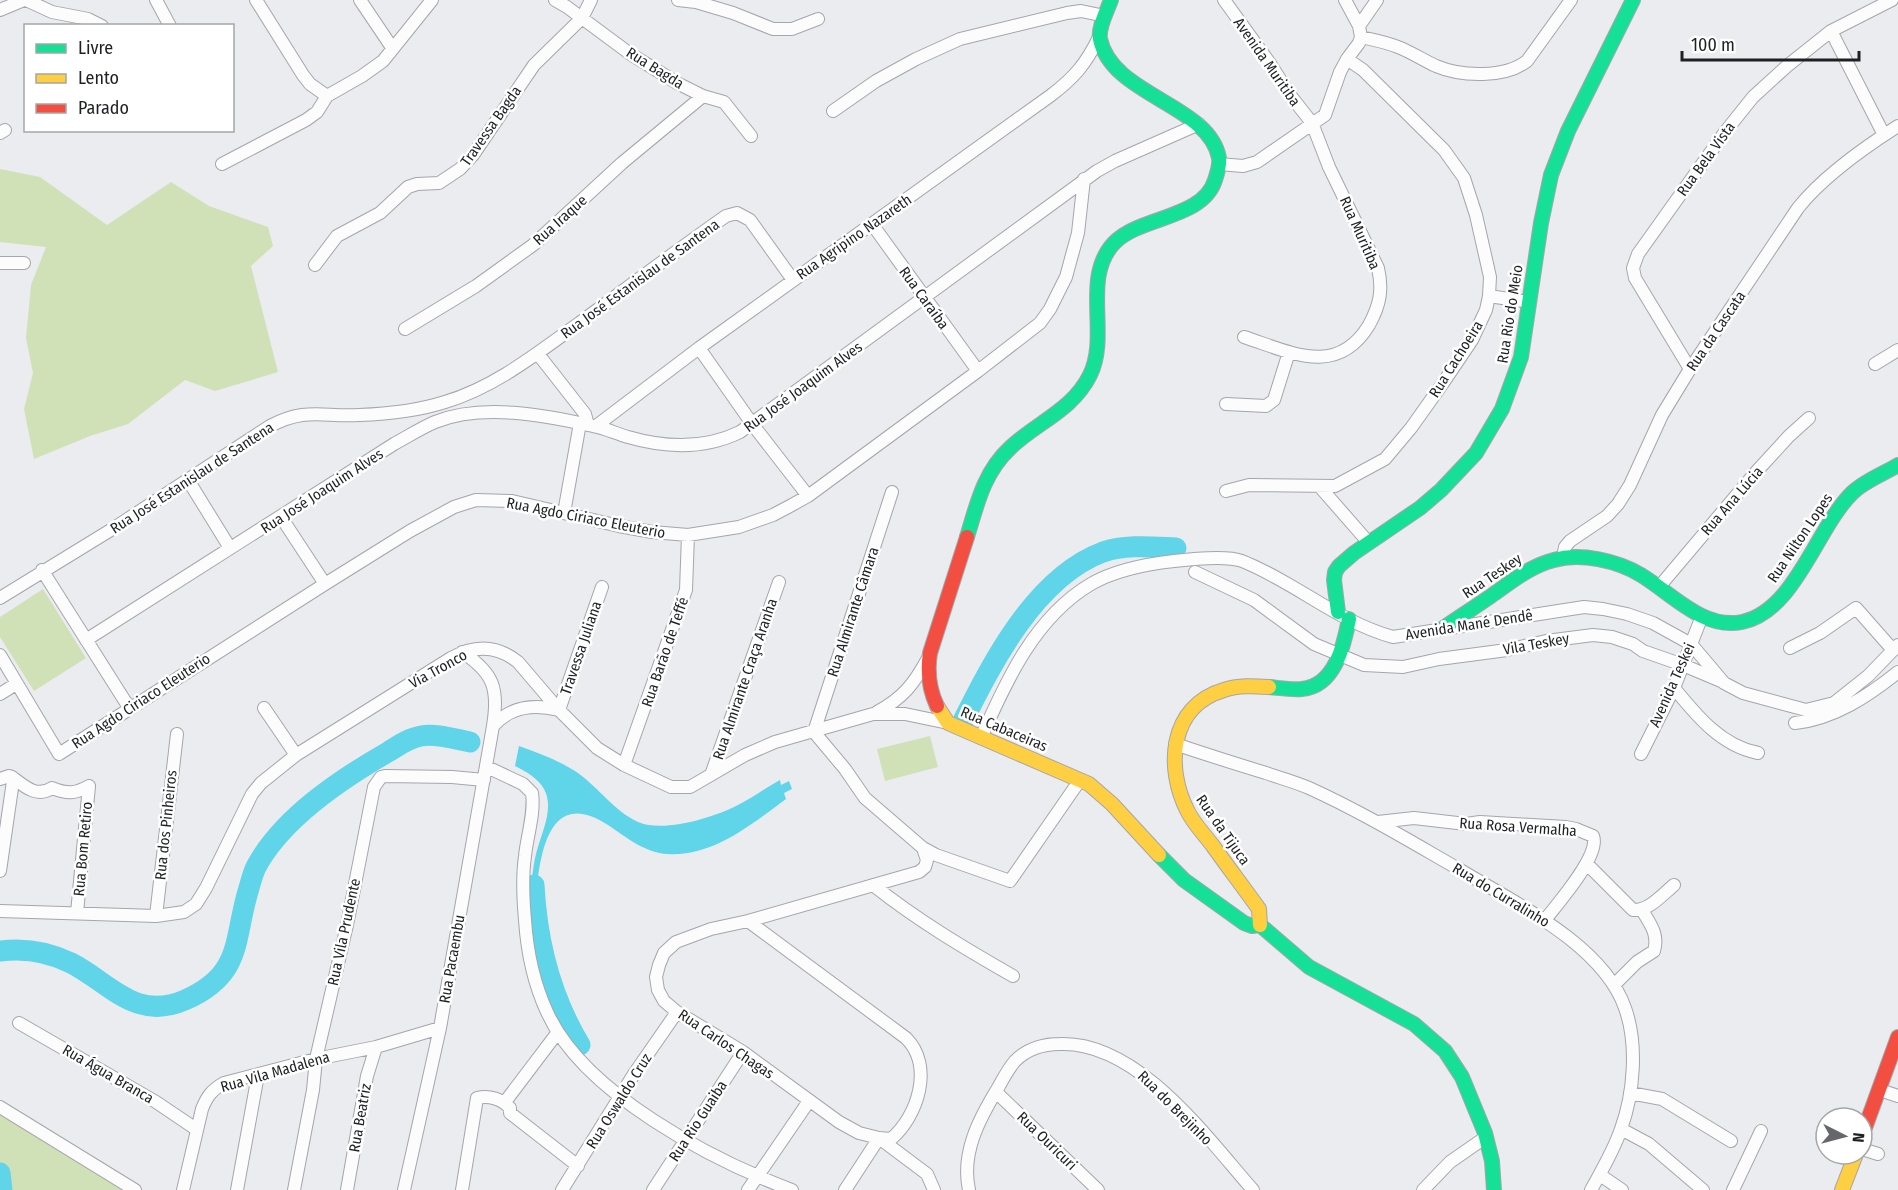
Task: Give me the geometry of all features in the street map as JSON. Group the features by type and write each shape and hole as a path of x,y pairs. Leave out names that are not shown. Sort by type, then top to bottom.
{"main road":[{"path":"1111,0 1100,37 1104,53 1112,65 1125,77 1199,124 1217,148 1219,164"},
{"name":"Rua Rio do Meio","path":"1343,616 1334,574 1344,561 1425,505 1467,466 1485,443 1496,423 1516,377 1521,357 1546,195 1557,156 1633,0"},
{"name":"Rua Cabaceiras","path":"1219,164 1214,183 1207,195 1194,206 1125,234 1106,254 1100,279 1096,357 1091,372 1084,387 1065,409 1009,448 991,469 976,506 929,654 929,683 932,696 938,711 948,723 1089,784 1112,804 1184,880 1244,923 1252,926 1260,925 1299,962 1328,980 1414,1025 1438,1042 1465,1081 1486,1137 1495,1173 1494,1190"},
{"name":"Rua Nilton Lopes","path":"1563,557 1598,561 1627,568 1641,574 1702,616 1717,621 1742,622 1767,611 1799,572 1853,491 1898,465"},
{"name":"Rua Teskey","path":"1442,629 1527,571 1544,562 1563,557"},
{"name":"Rua da Tijuca","path":"1260,925 1262,917 1259,909 1182,802 1174,771 1175,744 1187,713 1211,694 1235,688 1305,689 1317,685 1342,656 1343,616"},
{"path":"1874,1106 1898,1037"},
{"path":"1842,1190 1851,1166"}],"street":[{"path":"0,10 25,0 52,12 88,19 98,24"},
{"path":"156,0 169,24"},
{"path":"256,0 303,75 310,84 327,96"},
{"path":"360,0 393,49"},
{"path":"222,164 306,120 317,112 327,96 373,69 393,49 432,0"},
{"name":"Rua Bagda","path":"555,0 628,53 677,83 703,96 724,102 751,136"},
{"name":"Travessa Bagda","path":"315,265 337,236 346,229 368,221 380,213 408,187 417,184 439,183 460,169 534,65 569,33 582,18 591,0"},
{"path":"678,0 696,2 773,29 792,29 818,19"},
{"name":"Avenida Muritiba","path":"1224,0 1312,123"},
{"path":"1345,0 1360,32 1437,66 1450,70 1479,73 1506,72 1527,61 1571,0"},
{"path":"1219,164 1235,167 1257,162 1324,115 1340,72 1359,44 1360,32 1377,0"},
{"name":"Rua Bela Vista","path":"1690,369 1639,286 1633,268 1635,261 1725,132 1754,97 1787,66 1831,31 1892,0"},
{"path":"833,111 876,81 960,39 1067,13 1081,11 1105,16"},
{"path":"1831,31 1884,135"},
{"name":"Rua Agripino Nazareth","path":"588,425 699,348 1072,79 1083,67 1100,37"},
{"name":"Rua Cachoeira","path":"1226,491 1249,485 1335,486 1385,459 1437,392 1472,340 1486,310 1490,277 1471,196 1464,178 1444,150 1363,70 1347,59"},
{"name":"Rua Iraque","path":"405,329 476,286 533,245 622,163 703,96"},
{"name":"Rua Muritiba","path":"1244,337 1289,352 1321,357 1334,356 1346,352 1356,343 1366,329 1380,300 1381,284 1378,268 1329,167 1312,123"},
{"name":"Rua José Joaquim Alves","path":"86,640 394,444 435,422 483,412 517,413 588,425 641,440 693,445 727,438 753,425 1084,180 1115,161 1199,124"},
{"name":"Rua da Cascata","path":"1563,557 1565,547 1570,541 1607,516 1618,504 1630,485 1662,415 1690,369 1810,193 1898,126"},
{"name":"Rua Agdo Ciriaco Eleuterio","path":"16,684 59,754 427,521 454,507 476,500 512,501 652,532 688,535 730,529 773,515 808,496 1040,323 1066,277 1078,233 1084,180"},
{"name":"Rua José Estanislau de Santena","path":"0,598 42,570 114,528 270,426 288,417 304,414 358,416 420,409 446,402 483,387 538,354 726,216 737,213 750,220 793,280"},
{"name":"Rua Caraíba","path":"872,224 978,371"},
{"path":"0,263 24,263"},
{"path":"1489,296 1529,302"},
{"path":"699,348 753,425 808,496"},
{"path":"1875,364 1898,350"},
{"path":"1226,405 1266,406 1271,404 1275,400 1289,352"},
{"path":"538,354 585,414 588,425 564,513"},
{"name":"Rua Ana Lúcia","path":"1659,587 1756,472 1809,418"},
{"path":"188,480 230,548"},
{"path":"1320,487 1369,543"},
{"name":"Rua Almirante Câmara","path":"814,732 892,492"},
{"path":"281,517 325,584"},
{"name":"Rua Barão de Teffé","path":"624,765 686,590 688,535"},
{"name":"Avenida Mané Dendê","path":"981,738 1013,672 1028,647 1050,618 1068,601 1092,584 1120,572 1165,562 1198,558 1240,560 1305,592 1368,630 1393,637 1584,607 1627,614 1653,623 1691,644 1724,683 1743,693 1800,709 1812,710 1834,703 1854,689 1895,647"},
{"path":"42,570 130,709"},
{"name":"Vila Teskey","path":"1195,572 1241,592 1314,644 1364,665 1402,667 1439,659 1507,650 1546,641 1593,635 1612,637 1633,644 1643,651 1724,683"},
{"name":"Rua Almirante Craça Aranha","path":"711,775 779,582"},
{"name":"Travessa Juliana","path":"559,710 602,587"},
{"path":"1790,648 1820,633 1856,608 1895,647"},
{"name":"Avenida Teskei","path":"1641,754 1674,688 1702,616"},
{"name":"Via Tronco","path":"0,911 156,916 184,912 196,904 206,888 252,794 261,783 296,755 462,652 480,648 507,653 518,662 559,710 597,748 624,765 671,787 690,787 760,747 873,714 904,714 948,723"},
{"name":"Rua Pacaembu","path":"404,1190 440,1028 487,767 496,700 492,680 476,662 462,652"},
{"path":"873,714 896,702 908,690 929,654"},
{"path":"0,655 16,684 0,694"},
{"path":"1795,723 1810,722 1841,710 1876,690 1898,672"},
{"path":"1674,688 1705,724 1733,744 1744,750 1758,753"},
{"path":"493,726 501,717 520,708 532,706 559,710"},
{"path":"264,708 296,755"},
{"path":"814,732 845,769 865,798 923,848 936,855 1010,881 1080,780"},
{"name":"Rua dos Pinheiros","path":"156,916 177,734"},
{"name":"Rua do Curralinho","path":"1175,744 1307,787 1378,822 1521,904 1570,939 1597,965 1614,986 1625,1006 1630,1025 1632,1049 1630,1093 1621,1129 1592,1190"},
{"path":"487,767 523,784 532,793 533,804 523,878 525,921 531,959 547,1013 576,1057 620,1096 684,1140 757,1177 792,1190"},
{"name":"Rua Vila Prudente","path":"294,1190 313,1090 316,1059 377,780 385,776 484,780"},
{"path":"0,870 13,781 6,778"},
{"name":"Rua Bom Retiro","path":"6,778 39,793 52,788 65,794 78,793 89,786 78,913"},
{"name":"Rua Rosa Vermalha","path":"1378,822 1414,818 1466,824 1480,822 1576,829 1593,836 1595,841 1587,864 1545,920"},
{"name":"Rua Carlos Chagas","path":"923,848 927,860 925,867 919,872 748,921 711,929 676,942 664,953 657,971 658,990 664,1001 677,1012 742,1052 839,1122 859,1133 879,1138 927,1174 934,1190"},
{"path":"1587,864 1633,910 1642,910 1674,885"},
{"path":"873,885 906,911 1013,976"},
{"path":"1614,986 1631,967 1654,951 1655,932 1642,910"},
{"path":"748,921 914,1046 921,1066 915,1103 899,1132 891,1139 879,1138 845,1190"},
{"name":"Rua Oswaldo Cruz","path":"562,1190 620,1096 677,1012"},
{"name":"Rua Água Branca","path":"19,1023 156,1102 196,1128"},
{"name":"Rua Vila Madalena","path":"183,1190 196,1128 207,1097 213,1089 224,1083 316,1059 376,1047 440,1028"},
{"path":"505,1102 558,1032"},
{"name":"Rua do Brejinho","path":"969,1190 966,1176 967,1159 980,1121 1016,1060 1031,1049 1048,1044 1065,1043 1105,1052 1125,1061 1147,1076 1181,1109 1253,1190"},
{"name":"Rua Beatriz","path":"347,1190 367,1076 376,1047"},
{"name":"Rua Rio Guaiba","path":"653,1190 742,1052"},
{"path":"237,1190 258,1075"},
{"path":"1880,1090 1898,1096"},
{"name":"Rua Ouricuri","path":"996,1092 1098,1190"},
{"path":"1630,1093 1662,1099 1731,1141"},
{"path":"462,1190 477,1098 484,1097 505,1102 510,1108 510,1113 578,1166"},
{"path":"748,1190 809,1101"},
{"path":"0,1107 135,1190"},
{"path":"1621,1129 1649,1144 1702,1190"},
{"path":"1733,1190 1761,1131"},
{"path":"1423,1190 1450,1162 1486,1137"},
{"path":"1874,1153 1878,1154"},
{"path":"1600,1175 1622,1190"}],"green space":[{"path":"0,169 40,177 107,225 171,182 209,206 268,227 273,246 251,266 278,372 215,391 185,380 128,424 90,436 34,459 24,409 33,373 26,338 31,285 46,247 0,242"},
{"path":"43,589 86,658 34,691 0,637 0,617"},
{"path":"930,736 938,767 885,781 877,749"},
{"path":"0,1106 128,1190 0,1190"}],"water":[{"path":"519,746 578,773 621,812 648,825 687,823 726,811 780,780 781,785 789,781 792,789 784,793 786,799 732,837 701,850 685,853 668,854 651,851 590,816 575,814 563,817 547,838 537,885 531,884 547,818 548,803 544,789 538,781 515,766"}],"waterway":[{"path":"963,721 988,673 1019,623 1057,581 1079,564 1112,549 1176,548"},
{"path":"0,951 36,952 63,959 137,1003 167,1006 185,1000 204,990 218,979 227,967 233,953 256,867 267,849 297,816 351,774 412,738 433,735 470,742"},
{"path":"534,885 538,927 547,968 561,1007 580,1045"},
{"path":"0,1173 2,1190"}],"traffic: fast":[{"path":"967,537 982,489 1001,457 1020,439 1074,398 1090,375 1098,342 1097,290 1104,257 1114,243 1125,234 1185,210 1198,202 1208,193 1215,180 1219,158 1212,140 1198,125 1122,74 1108,58 1100,34 1111,0"},
{"path":"1338,612 1334,580 1339,566 1354,553 1420,508 1441,490 1476,453 1502,409 1521,357 1541,223 1551,175 1568,131 1633,0"},
{"path":"1442,629 1529,570 1554,560 1575,557 1599,559 1632,570 1688,608 1714,621 1742,622 1760,615 1791,586 1839,508 1852,493 1868,481 1898,465"},
{"path":"1269,687 1302,689 1323,680 1341,652 1349,619"},
{"path":"1159,855 1184,880 1244,923 1252,926 1260,925"},
{"path":"1260,925 1309,967 1414,1024 1445,1051 1462,1077 1485,1133 1492,1161 1494,1190"}],"traffic: slow":[{"path":"1260,925 1259,909 1188,812 1176,777 1175,758 1182,724 1192,710 1206,698 1235,687 1269,687"},
{"path":"937,706 948,723 1089,784 1112,804 1159,855"},
{"path":"1842,1190 1851,1166"}],"traffic: jam":[{"path":"937,706 929,680 930,653 967,537"},
{"path":"1873,1106 1898,1037"}]}
